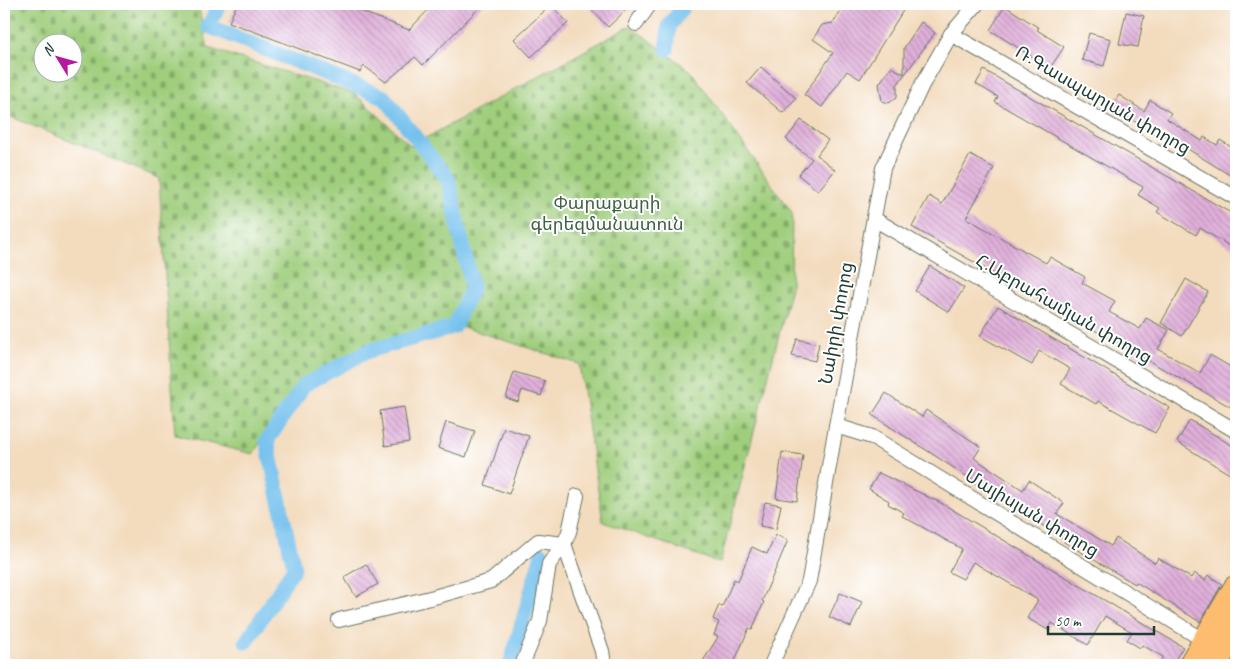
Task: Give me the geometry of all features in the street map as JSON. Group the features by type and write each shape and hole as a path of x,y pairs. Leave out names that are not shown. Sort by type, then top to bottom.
{"highway":[{"path":"1219,654 1236,588"},
{"path":"1191,665 1219,654 1236,628"}],"street":[{"path":"636,24 650,4"},
{"name":"Նաիրի փողոց","path":"771,665 809,581 883,168 922,85 951,34 977,4"},
{"name":"Ռ.Գասպարյան փողոց","path":"951,34 1236,198"},
{"name":"Հ.Աբրահամյան փողոց","path":"874,219 1236,431"},
{"name":"Մայիսյան փողոց","path":"836,426 872,437 1219,654"},
{"path":"522,665 540,621 549,564 564,544 569,532 577,496"},
{"path":"339,620 491,581 538,541 564,544"},
{"path":"564,544 602,651 604,665"}],"green space":[{"name":"Փարաքարի գերեզմանատուն","path":"4,4 198,5 208,48 355,94 411,146 630,26 691,71 792,213 791,288 720,563 603,522 579,364 463,327 299,381 253,454 175,435 159,178 4,114"}],"building":[{"path":"237,4 342,4 409,30 434,4 483,4 423,65 415,57 386,82 364,66 360,72 229,22"},
{"path":"586,4 618,4 625,11 608,27"},
{"path":"845,4 895,4 904,9 860,79 847,71 822,107 804,95 833,53 813,39 822,25 833,23"},
{"path":"551,5 568,23 531,57 514,39"},
{"path":"1005,6 1064,47 1050,68 990,30"},
{"path":"1126,12 1144,16 1138,47 1119,44"},
{"path":"921,22 935,33 897,85 897,97 889,103 882,101 879,84 891,67 904,74 904,48"},
{"path":"1089,33 1111,39 1104,66 1082,60"},
{"path":"761,67 796,98 783,113 747,83"},
{"path":"984,70 1236,216 1236,250 1200,228 1196,235 1157,212 1160,208 1138,195 1143,187 995,102 998,97 976,84"},
{"path":"1119,95 1144,111 1150,100 1171,113 1167,119 1202,141 1204,137 1217,145 1220,140 1236,150 1236,179 1159,131 1157,135 1111,107"},
{"path":"801,120 828,140 817,155 835,170 818,191 798,175 812,159 786,139"},
{"path":"970,155 994,168 966,218 1046,263 1050,257 1085,277 1082,283 1115,301 1109,312 1140,329 1146,318 1169,330 1158,349 1200,373 1210,355 1236,370 1236,410 912,227 929,196 942,204"},
{"path":"930,266 964,288 949,312 915,291"},
{"path":"1186,279 1208,292 1182,336 1161,323"},
{"path":"998,306 1170,408 1155,433 1098,401 1096,404 1061,384 1070,369 1039,351 1032,365 980,336"},
{"path":"797,339 819,344 815,361 792,356"},
{"path":"514,372 545,381 541,396 522,390 518,402 506,398"},
{"path":"886,393 922,417 926,410 981,447 974,458 1023,490 1029,480 1064,503 1057,514 1111,546 1116,538 1155,563 1158,558 1191,578 1194,573 1205,580 1208,575 1222,584 1200,622 1136,582 1135,584 1064,542 1065,540 872,415"},
{"path":"404,407 409,442 385,446 380,411"},
{"path":"1190,420 1236,448 1236,478 1177,442"},
{"path":"446,422 475,431 466,457 438,448"},
{"path":"504,428 529,436 509,494 485,485"},
{"path":"782,452 803,455 797,501 776,498"},
{"path":"879,473 943,504 1183,647 1172,665 1158,665 1163,657 1142,645 1140,648 1127,640 1132,632 1105,616 1088,645 1052,623 1048,630 1027,618 1038,600 973,562 963,579 949,572 962,549 902,516 904,513 888,504 889,501 869,489"},
{"path":"765,502 781,505 776,529 760,526"},
{"path":"776,535 788,540 752,630 749,628 733,665 710,665 703,661 718,637 714,635 719,622 713,619 719,605 722,607 734,579 738,581 752,547 767,554"},
{"path":"366,564 378,584 356,597 344,577"},
{"path":"840,593 862,602 851,627 829,617"}],"waterway":[{"path":"220,4 208,26 384,97 448,179 472,287 454,327 368,351 304,385 267,441 294,568 246,642"},
{"path":"667,49 669,26 685,4"},
{"path":"510,665 542,554"}]}
